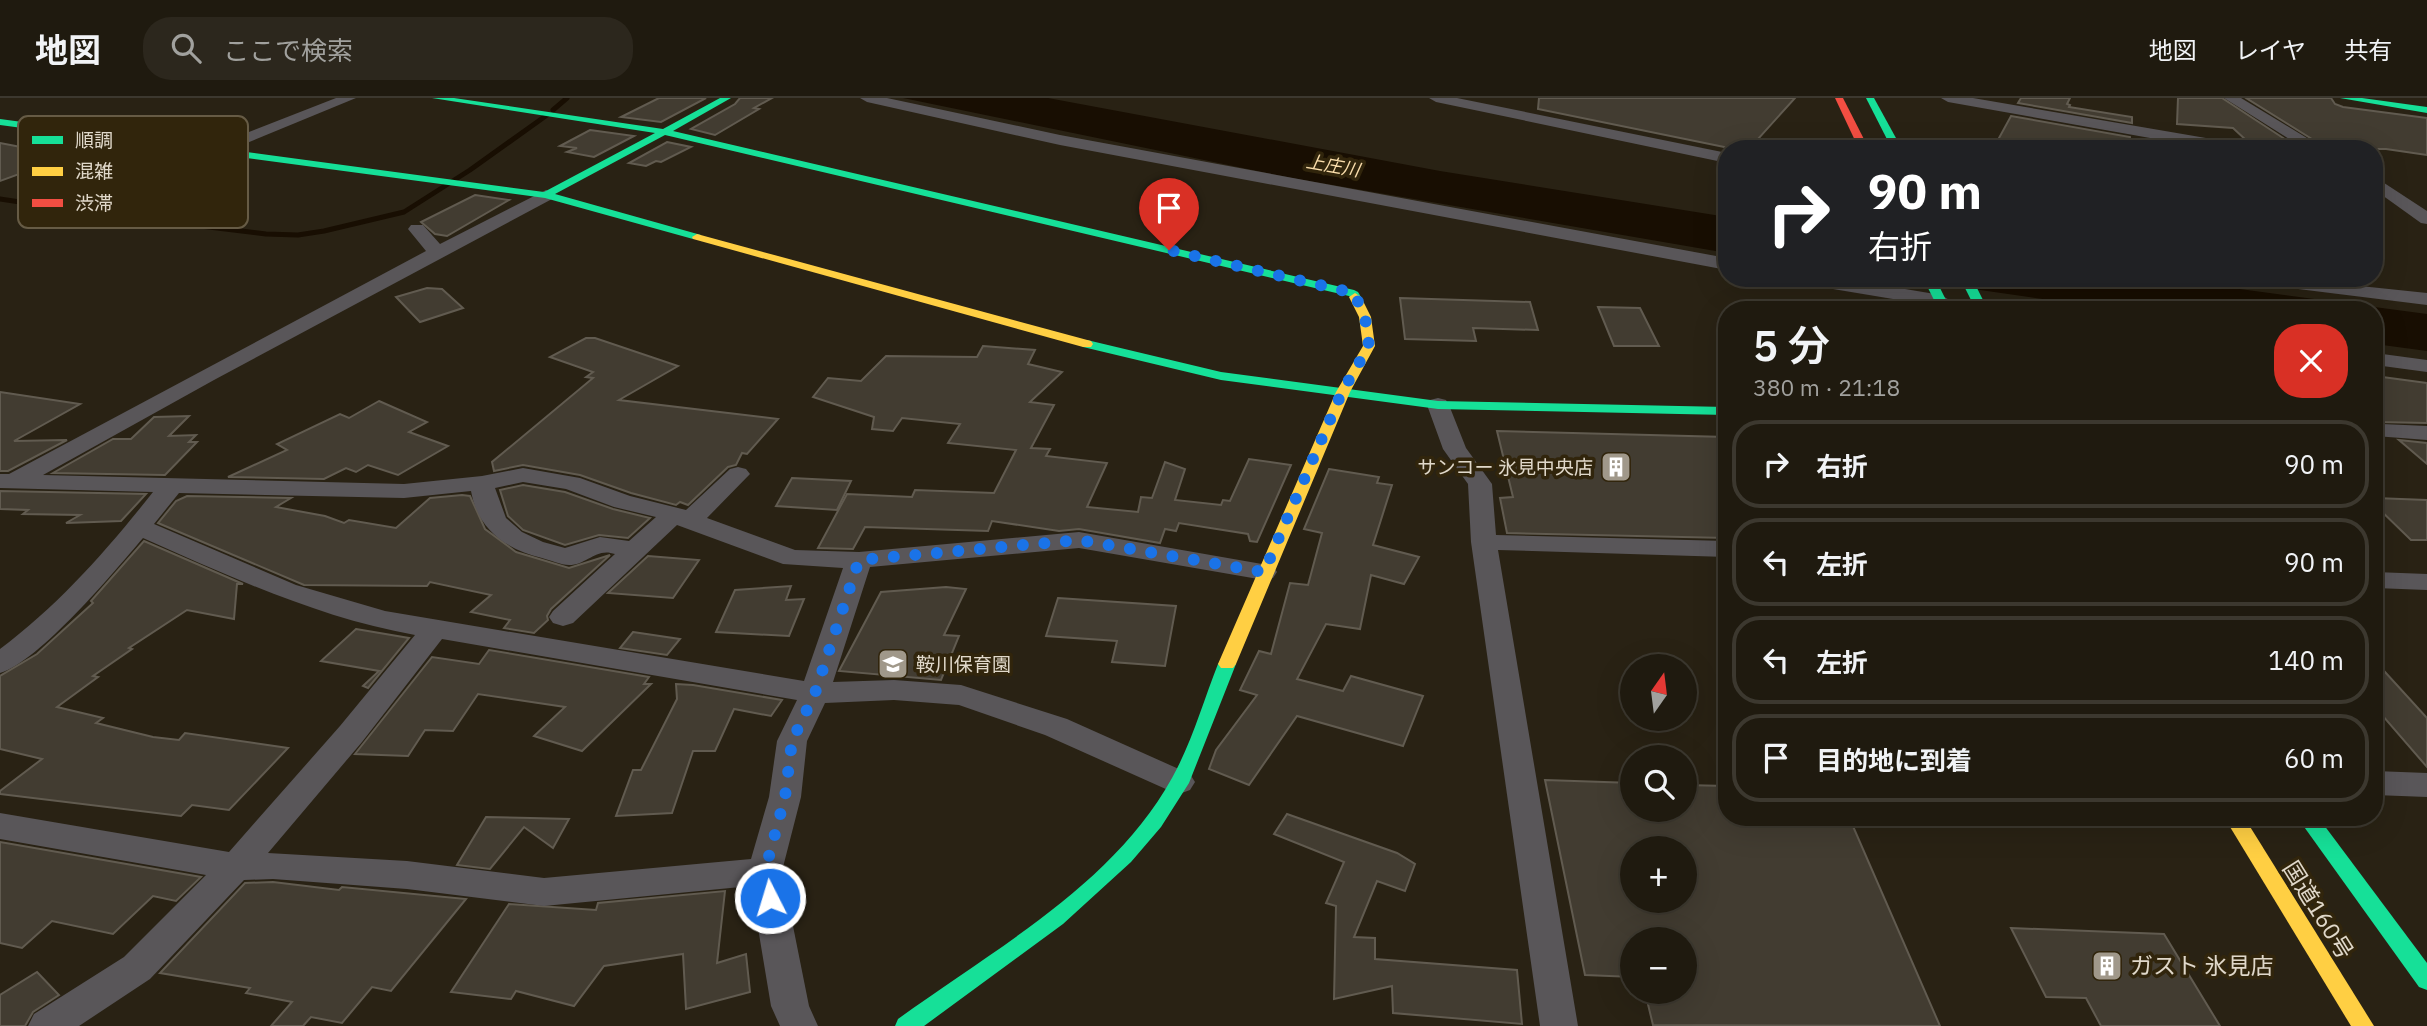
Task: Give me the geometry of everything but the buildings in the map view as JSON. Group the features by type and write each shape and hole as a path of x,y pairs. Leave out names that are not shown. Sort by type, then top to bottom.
{"main road":[{"path":"436,98 666,132 1354,293 1365,317 1369,346 1342,392 1264,572 1179,782 1161,812 1113,865 1065,910 906,1026"},
{"path":"545,195 727,98"},
{"path":"1839,98 1860,140"},
{"path":"1870,98 1893,140"},
{"path":"2344,98 2427,110"},
{"path":"0,122 18,124"},
{"path":"248,155 545,195 1107,349 1221,376 1438,405 1718,411"},
{"name":"国道160号","path":"2240,826 2363,1026"},
{"name":"国道160号","path":"2314,826 2427,980"}],"street":[{"path":"248,138 349,98"},
{"path":"867,98 1060,140 1718,262"},
{"path":"1436,98 1718,156"},
{"path":"1948,98 2189,140"},
{"path":"2231,98 2302,140"},
{"path":"2383,187 2423,213"},
{"path":"4,484 545,195"},
{"path":"417,229 430,246 440,252"},
{"path":"1850,287 1922,301"},
{"path":"2323,287 2427,299"},
{"path":"2332,287 2337,289"},
{"path":"2383,360 2427,366"},
{"path":"1438,405 1455,449 1480,484 1484,542 1559,1026"},
{"path":"2383,431 2427,433"},
{"path":"563,617 632,553 737,474"},
{"path":"4,484 404,491 482,483 523,475 586,487 623,502 681,518 792,558 859,560 1079,540 1264,572"},
{"path":"482,483 489,511 505,532 527,546 569,557 583,549 607,543 632,553"},
{"path":"0,663 33,640 139,527 172,485"},
{"path":"139,527 286,591 383,620 815,693 894,690 961,695 1056,727 1179,782"},
{"path":"1484,542 1718,549"},
{"path":"799,1026 789,1006 765,871 785,797 792,741 815,693 859,560"},
{"path":"2383,580 2427,582"},
{"path":"47,1026 137,968 236,867 351,734 435,629"},
{"path":"2383,783 2427,785"},
{"path":"0,826 236,867 273,866 407,875 544,892 765,871"}],"water":[{"name":"上庄川","path":"903,98 1048,98 1440,171 1718,216 1718,251 1292,178"},
{"path":"1959,287 2225,287 2330,301 2056,301"},
{"path":"2383,308 2427,314 2427,351 2383,345"}],"waterway":[{"path":"553,110 567,98"},
{"path":"217,228 298,235 404,212 470,170 547,115"},
{"path":"0,199 18,202"}],"traffic: fast":[{"path":"436,98 666,132 1354,294 1355,297"},
{"path":"546,195 727,98"},
{"path":"1870,98 1892,140"},
{"path":"2344,98 2427,110"},
{"path":"0,122 18,124"},
{"path":"248,155 546,195 697,237"},
{"path":"1934,287 1940,301"},
{"path":"1970,287 1978,301"},
{"path":"1087,344 1221,376 1438,405 1718,411"},
{"path":"906,1026 1055,918 1124,856 1154,821 1179,783 1227,664"},
{"path":"2314,826 2427,980"}],"traffic: slow":[{"path":"697,237 1087,344"},
{"path":"1227,664 1343,392 1369,346 1365,317 1355,297"},
{"path":"2240,826 2363,1026"}],"traffic: jam":[{"path":"1839,98 1860,140"}],"place":[{"name":"サンコー 氷見中央店","path":"1616,467"},
{"name":"鞍川保育園","path":"893,664"},
{"name":"ガスト 氷見店","path":"2107,966"}],"route":[{"path":"770,898 765,871 785,797 792,741 815,693 859,560 1079,540 1264,572 1342,392 1369,346 1365,317 1354,293 1169,250"}]}
